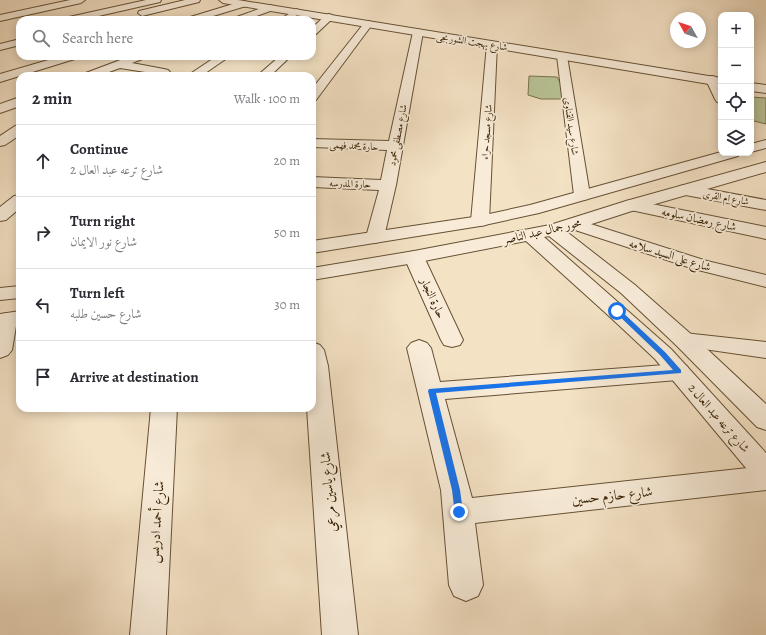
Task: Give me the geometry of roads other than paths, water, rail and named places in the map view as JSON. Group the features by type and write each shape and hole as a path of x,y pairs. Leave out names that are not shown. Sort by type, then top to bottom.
{"street":[{"path":"0,18 81,0"},
{"path":"87,16 156,0"},
{"path":"136,14 196,0"},
{"name":"شارع بهجت الشوربجى","path":"223,0 717,81"},
{"path":"203,16 243,4"},
{"path":"248,16 270,8"},
{"path":"290,16 297,12"},
{"path":"316,29 329,17"},
{"path":"316,92 368,24"},
{"name":"شارع مصطفى محمود","path":"375,237 388,185 418,32"},
{"path":"0,47 16,43"},
{"name":"شارع مسجد حراء","path":"480,221 492,44"},
{"name":"شارع سيد القناوى","path":"562,56 582,195"},
{"path":"20,72 61,60"},
{"path":"98,72 130,60"},
{"path":"199,72 219,60"},
{"path":"268,72 281,60"},
{"path":"119,64 164,72"},
{"path":"0,78 16,73"},
{"path":"754,87 766,89"},
{"path":"0,109 16,103"},
{"path":"0,142 16,132"},
{"name":"حارة محمد فهمى","path":"316,143 395,146"},
{"path":"754,147 766,144"},
{"name":"محور جمال عبد الناصر","path":"316,246 480,221 582,195 722,156"},
{"name":"محور جمال عبد الناصر","path":"316,273 414,257 553,230 632,205 766,167"},
{"name":"حارة المدرسه","path":"316,182 388,185"},
{"name":"شارع ام القرى","path":"686,190 766,205"},
{"path":"0,216 16,203"},
{"name":"شارع رمضان سلومه","path":"632,205 766,233"},
{"name":"شارع على السيد سلامه","path":"575,224 701,265 766,281"},
{"path":"553,230 628,289 684,340 766,420"},
{"name":"شارع ترعه عبد العال 2","path":"530,235 617,311 663,354 766,472"},
{"name":"حارة النجار","path":"414,257 452,340"},
{"path":"0,294 16,292"},
{"path":"0,350 9,319"},
{"path":"684,340 766,350"},
{"path":"420,348 456,490 466,585"},
{"name":"شارع ياسين مرعي","path":"316,366 340,635"},
{"path":"432,391 678,372"},
{"name":"شارع أحمد ادريس","path":"148,635 164,412"},
{"name":"شارع حازم حسين","path":"459,512 766,478"}]}
